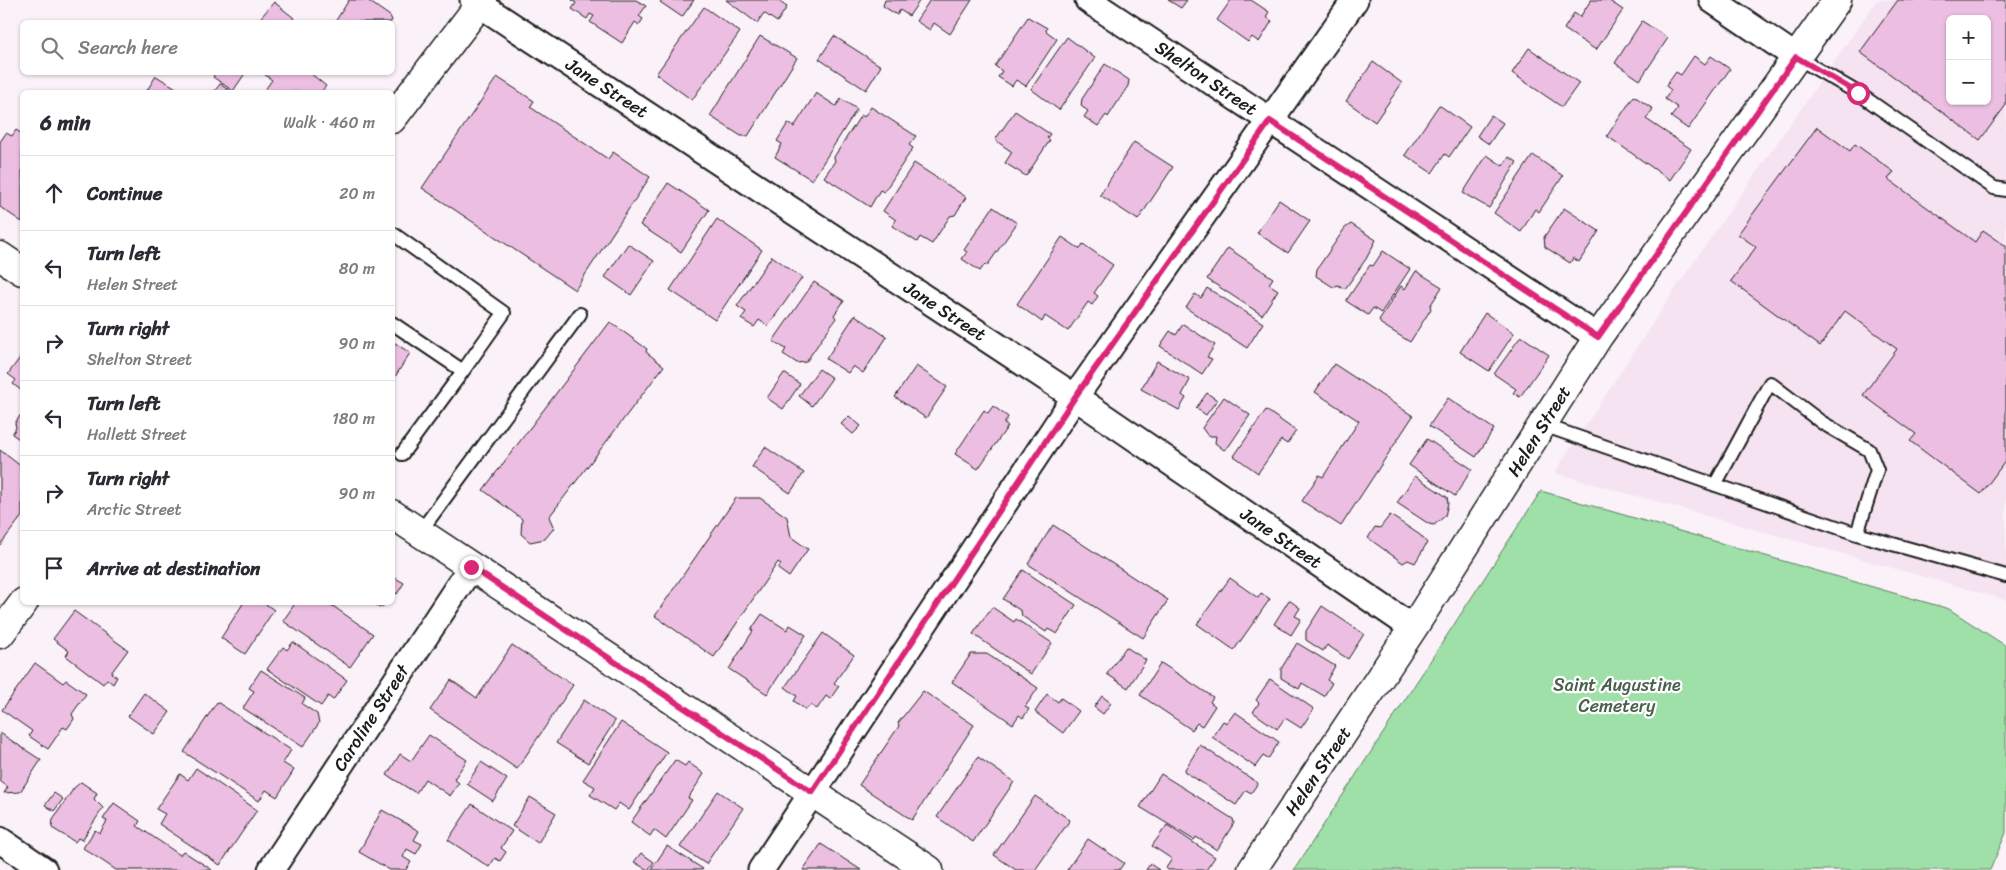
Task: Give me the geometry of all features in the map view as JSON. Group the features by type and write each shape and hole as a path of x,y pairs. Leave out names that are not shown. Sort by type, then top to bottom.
{"street":[{"name":"Shelton Street","path":"1088,0 1598,337"},
{"path":"761,870 1075,397 1355,0"},
{"path":"1712,0 1796,57"},
{"name":"Helen Street","path":"1252,870 1413,628 1598,337 1837,0"},
{"path":"395,115 479,1"},
{"name":"Jane Street","path":"479,1 1075,397 1413,628"},
{"path":"0,256 20,271"},
{"path":"395,516 929,870"},
{"name":"Caroline Street","path":"271,870 471,567"},
{"path":"0,840 44,870"}],"lane":[{"path":"1796,57 1858,93 1994,188 2006,190"},
{"path":"395,235 504,312 402,454"},
{"path":"420,532 580,314"},
{"path":"395,325 463,371"},
{"path":"1715,485 1770,383 1821,422 1869,450 1876,470 1857,534"},
{"path":"1542,425 1857,534 2006,576"}],"shaded area":[{"path":"1877,0 2006,0 2006,600 1554,473 1679,283"}],"green space":[{"name":"Saint Augustine Cemetery","path":"1541,491 1949,609 2006,646 2006,833 1990,870 1294,870"}],"building":[{"path":"349,0 367,0 390,16 392,20 336,20"},
{"path":"572,0 636,0 646,6 639,16 643,19 639,25 635,22 622,43 590,22 594,16 590,14 587,19 572,9 576,3"},
{"path":"662,0 694,0 682,17 660,2"},
{"path":"726,0 777,0 787,7 777,22 764,13 757,23"},
{"path":"885,0 920,0 909,16 900,10 897,15 883,6"},
{"path":"930,0 972,0 950,34 934,23 930,30 916,21"},
{"path":"1168,0 1187,0 1181,8"},
{"path":"1231,0 1251,0 1269,12 1266,17 1272,21 1259,42 1252,37 1248,42 1217,20"},
{"path":"1591,0 1608,0 1623,10 1596,50 1564,29 1574,13 1580,17"},
{"path":"1898,0 2006,0 2006,105 1980,140 1860,52"},
{"path":"274,2 294,18 292,20 259,20"},
{"path":"704,7 740,32 692,100 656,74"},
{"path":"1028,17 1047,28 1046,31 1057,39 1026,86 1016,80 1012,86 998,77 1002,71 995,66"},
{"path":"1642,21 1668,38 1640,80 1615,63"},
{"path":"760,36 797,58 748,136 741,136 710,116"},
{"path":"834,36 881,66 866,90 819,59"},
{"path":"1067,37 1095,58 1059,110 1031,89"},
{"path":"1529,48 1579,83 1562,107 1512,73"},
{"path":"1694,56 1705,64 1711,56 1730,69 1688,129 1671,117 1678,108 1665,99 1671,90 1666,86 1676,72 1681,75"},
{"path":"1373,62 1402,83 1375,122 1346,101"},
{"path":"1105,64 1129,80 1128,86 1108,117 1106,115 1098,126 1084,117 1088,111 1081,106 1082,99"},
{"path":"214,75 244,75 234,90 213,77"},
{"path":"265,75 313,75 326,86 323,90 265,90 272,80"},
{"path":"156,76 180,90 147,90"},
{"path":"497,77 534,101 530,107 608,159 613,152 650,177 575,290 422,188"},
{"path":"220,84 228,90 216,90"},
{"path":"816,93 836,106 841,99 857,109 812,180 775,157 782,144 777,141 788,123 794,127"},
{"path":"1634,96 1653,109 1646,119 1691,149 1670,180 1607,136"},
{"path":"1439,105 1470,127 1449,157 1445,154 1432,173 1405,155"},
{"path":"871,107 916,136 909,145 913,148 884,192 880,190 870,207 824,177 835,161 834,157 861,115 864,117"},
{"path":"1015,111 1050,134 1047,138 1050,140 1026,176 1005,163 1012,152 995,140"},
{"path":"1491,115 1503,123 1489,144 1477,136"},
{"path":"1817,127 1850,151 1855,144 1894,172 1888,179 1975,242 1983,230 2006,246 2006,460 1981,494 1910,441 1916,434 1863,395 1897,349 1845,311 1820,346 1731,281 1756,247 1738,234"},
{"path":"16,130 20,133 20,221 0,207 0,142 6,133 12,136"},
{"path":"1134,142 1173,167 1138,220 1100,195"},
{"path":"1487,155 1503,166 1509,157 1517,162 1489,208 1463,193"},
{"path":"1533,155 1563,176 1539,212 1535,209 1521,232 1494,213"},
{"path":"914,163 966,197 955,215 950,216 932,244 920,237 917,242 892,226 896,220 883,211"},
{"path":"668,183 709,210 681,252 640,225"},
{"path":"1279,200 1310,221 1288,253 1257,233"},
{"path":"993,207 1017,223 987,266 985,264 980,271 962,259 967,252 964,250"},
{"path":"1564,208 1599,231 1579,262 1573,258 1570,263 1545,247 1544,237"},
{"path":"717,219 762,250 715,320 670,290"},
{"path":"1351,224 1376,240 1366,259 1345,289 1338,285 1333,287 1316,276 1317,269 1345,228"},
{"path":"1062,237 1080,249 1083,244 1113,265 1094,293 1098,296 1092,305 1088,302 1068,331 1045,316 1042,322 1017,304"},
{"path":"628,244 654,261 631,295 605,277"},
{"path":"1228,248 1273,278 1269,284 1278,290 1262,315 1207,279"},
{"path":"1383,251 1410,269 1381,313 1373,308 1368,315 1346,301 1370,265 1373,266"},
{"path":"772,256 802,278 768,326 759,320 754,327 741,319 746,312 737,306"},
{"path":"1416,271 1442,287 1430,306 1431,309 1410,342 1381,324 1379,320 1401,286 1405,289"},
{"path":"814,282 844,301 834,315 836,318 806,362 797,363 783,354 786,349 773,341"},
{"path":"1207,288 1263,323 1247,348 1186,308 1195,294 1201,298"},
{"path":"1485,313 1514,333 1489,371 1460,352"},
{"path":"855,315 887,337 863,373 853,366 848,373 826,359"},
{"path":"610,322 647,349 646,352 664,366 549,517 554,528 545,539 530,542 521,534 522,519 483,490"},
{"path":"1183,324 1215,345 1207,357 1212,359 1202,374 1160,346 1170,331 1176,335"},
{"path":"1521,336 1549,355 1520,397 1513,393 1516,389 1494,374"},
{"path":"395,343 410,353 395,377"},
{"path":"20,358 20,389 13,384 16,380 8,374"},
{"path":"1157,361 1190,380 1182,395 1186,398 1179,410 1141,389"},
{"path":"1334,364 1413,416 1341,526 1302,501 1319,475 1323,477 1359,421 1315,392"},
{"path":"916,366 947,387 926,418 895,397"},
{"path":"819,369 832,378 812,406 799,396"},
{"path":"784,373 800,384 783,409 767,398"},
{"path":"1207,393 1217,400 1206,415 1196,408"},
{"path":"1224,397 1250,415 1229,446 1224,450 1215,443 1216,436 1208,436 1202,428"},
{"path":"1448,398 1494,429 1476,457 1429,426"},
{"path":"993,406 1008,417 1004,424 1008,426 978,469 955,454 984,410 988,413"},
{"path":"1266,410 1296,431 1287,444 1281,440 1258,473 1234,456"},
{"path":"20,416 20,440 12,434 16,428 15,423"},
{"path":"849,416 861,426 853,434 841,424"},
{"path":"1427,439 1472,469 1455,496 1409,465"},
{"path":"765,447 804,473 790,493 752,467"},
{"path":"0,450 20,465 20,519 0,545"},
{"path":"1415,476 1447,497 1448,503 1445,516 1434,525 1429,524 1397,503"},
{"path":"736,498 760,498 787,517 791,537 808,549 789,577 778,569 781,564 778,562 714,657 655,616"},
{"path":"1390,515 1420,535 1427,543 1415,563 1408,560 1403,563 1368,538 1375,527 1380,528"},
{"path":"1053,525 1168,600 1143,638 1028,564"},
{"path":"1023,570 1076,605 1057,634 1048,629 1046,632 1022,616 1021,611 1003,599"},
{"path":"395,578 404,583 397,594 395,593"},
{"path":"1230,578 1258,598 1261,593 1270,599 1234,650 1197,624"},
{"path":"1289,600 1300,608 1295,616 1301,619 1291,635 1274,624"},
{"path":"242,605 267,605 274,610 245,654 221,638"},
{"path":"294,605 331,605 373,634 350,667 283,621"},
{"path":"1322,606 1364,634 1348,659 1327,645 1323,651 1306,640 1306,631"},
{"path":"992,607 1014,622 1016,619 1052,643 1031,674 973,634"},
{"path":"74,611 128,650 111,673 117,677 113,684 107,679 103,684 66,656 69,651 53,639"},
{"path":"762,614 787,630 790,625 806,635 767,694 729,669"},
{"path":"823,633 854,655 834,683 839,686 830,699 826,696 817,709 810,705 806,710 794,701 797,696 785,687"},
{"path":"293,642 347,680 333,700 328,696 321,706 267,669 283,647 287,650"},
{"path":"1297,643 1335,666 1327,680 1332,683 1324,696 1302,683 1299,689 1281,678 1281,669"},
{"path":"512,645 573,685 517,769 430,710 451,680 477,698"},
{"path":"1126,647 1146,660 1128,688 1107,674"},
{"path":"971,654 987,654 1038,688 1025,707 1029,709 1023,718 1019,715 1013,724 952,682"},
{"path":"35,663 63,683 66,680 86,694 72,714 74,719 67,729 63,727 48,749 29,736 32,731 2,710"},
{"path":"1161,663 1213,697 1210,702 1215,706 1202,726 1197,723 1192,730 1140,695"},
{"path":"261,670 305,698 302,704 317,714 319,723 303,747 243,708 254,691 249,688"},
{"path":"1270,679 1314,709 1301,728 1285,718 1277,729 1253,712 1259,703 1256,700"},
{"path":"923,691 974,725 912,820 859,785 899,726 898,723"},
{"path":"144,693 170,712 154,734 128,716"},
{"path":"1047,694 1058,702 1061,698 1079,711 1063,733 1035,712"},
{"path":"1102,696 1111,703 1103,714 1094,707"},
{"path":"584,700 615,721 588,763 556,743"},
{"path":"217,702 291,750 283,763 294,770 277,797 266,790 259,801 184,752"},
{"path":"1235,712 1279,742 1268,759 1263,756 1255,767 1212,737 1223,721 1227,723"},
{"path":"621,722 667,752 629,810 619,803 614,810 590,795 595,787 583,780"},
{"path":"0,733 41,760 20,792 4,793 8,787 0,781"},
{"path":"429,735 467,760 454,779 459,783 450,796 425,779 416,793 387,775 400,754 411,761"},
{"path":"1200,745 1258,783 1251,793 1246,790 1236,805 1184,771"},
{"path":"978,757 1014,782 973,842 937,817"},
{"path":"675,760 685,766 688,762 704,774 688,798 692,800 666,839 654,830 650,836 631,822"},
{"path":"481,762 507,779 493,801 467,784"},
{"path":"196,768 257,810 220,865 159,824 165,814 156,809 180,774 188,780"},
{"path":"1161,774 1233,819 1234,823 1217,850 1196,837 1194,840 1140,807"},
{"path":"81,782 97,793 94,799 103,808 82,840 78,838 75,842 52,828 53,819 74,788"},
{"path":"718,791 743,808 706,864 680,847"},
{"path":"54,793 63,799 54,811 45,805"},
{"path":"1035,796 1070,820 1035,870 1016,870 994,855"},
{"path":"530,797 556,813 538,843 512,826"},
{"path":"114,803 140,821 137,826 180,855 183,851 212,870 116,870 83,848 95,830 100,833 107,821 103,819"},
{"path":"472,804 512,831 501,848 506,852 500,861 495,858 489,867 448,840"},
{"path":"382,810 419,831 414,840 422,844 416,854 407,849 403,857 411,862 406,870 390,870 359,852"},
{"path":"1167,825 1215,857 1206,870 1168,870 1166,868 1172,859 1152,846"},
{"path":"1088,839 1124,863 1119,870 1067,870"},
{"path":"821,844 861,870 803,870"},
{"path":"667,846 703,869 651,870"},
{"path":"641,853 654,862 648,870 634,862"},
{"path":"1150,864 1159,870 1146,870"}],"route":[{"path":"471,567 812,792 1075,397 1270,121 1598,337 1796,57 1858,93"}]}
